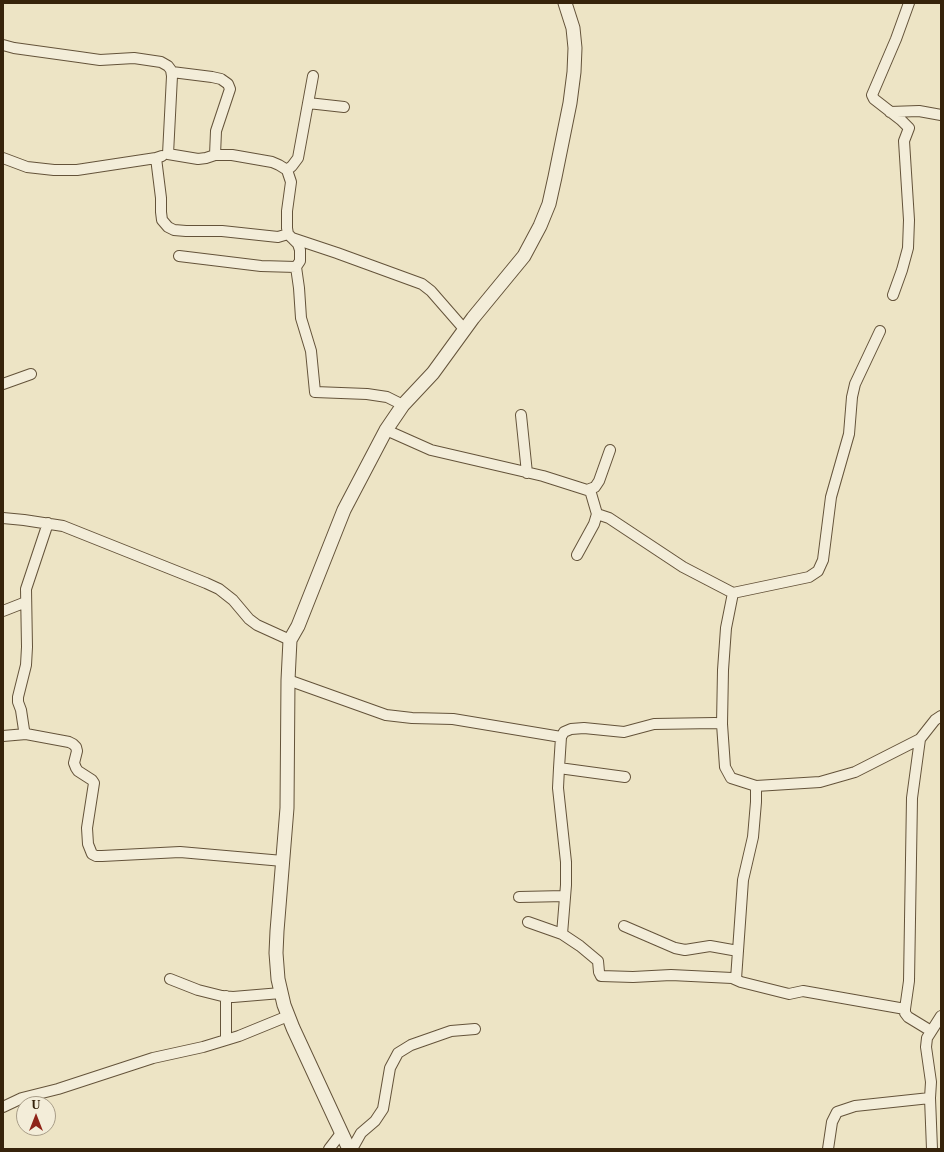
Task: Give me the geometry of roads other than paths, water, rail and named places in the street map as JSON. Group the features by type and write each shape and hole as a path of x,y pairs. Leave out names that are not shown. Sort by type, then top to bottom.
{"street":[{"path":"349,1149 288,1016 278,979 276,953 287,808 288,680 290,640 298,626 344,510 386,430 403,405 433,373 473,318 524,256 540,226 549,204 570,103 574,72 575,48 573,28 564,3"},
{"path":"893,295 908,248 909,220 904,142 909,128 874,99 872,95 896,40 909,3"},
{"path":"3,45 14,48 100,60 134,58 161,62 168,66 172,72 168,154"},
{"path":"172,72 212,77 221,79 228,84 230,89 216,131 214,155"},
{"path":"286,170 292,166 298,158 313,76"},
{"path":"308,103 344,107"},
{"path":"890,112 919,111 941,115"},
{"path":"3,158 27,167 39,167 54,170 77,170 156,158 168,154 198,159 214,155 232,155 272,162 286,170 291,182 287,211 287,228 290,236 298,244 300,250 300,261 296,267 301,318 310,351 315,392 367,394 387,397 403,405"},
{"path":"156,158 162,220 168,227 174,230 186,231 222,231 278,237 290,236 422,284 465,330"},
{"path":"179,256 261,266 296,267"},
{"path":"597,514 609,518 683,566 733,593 809,577 818,571 823,560 831,497 849,434 852,397 855,384 880,331"},
{"path":"3,384 31,374"},
{"path":"521,415 527,473"},
{"path":"386,430 431,450 543,476 590,490 595,487 599,481 610,450"},
{"path":"578,555 594,524 597,514 590,490"},
{"path":"3,518 63,526 171,568 219,589 233,600 249,619 257,625 290,640"},
{"path":"26,734 18,697 26,659 26,589 48,523"},
{"path":"733,593 726,628 723,670 722,724 725,767 731,778 756,786 820,782 855,772 920,739 935,720 941,716"},
{"path":"3,611 26,602"},
{"path":"288,680 386,715 412,718 453,718 561,737"},
{"path":"562,934 566,862 558,788 561,737 564,732 571,729 584,728 624,732 654,724 722,724"},
{"path":"3,736 26,734 69,742 76,747 77,751 74,763 76,768 78,772 92,780 94,783 88,828 90,850 92,854 96,856 132,856 180,852 283,860"},
{"path":"920,739 912,798 909,981 905,1013 908,1017 930,1031"},
{"path":"559,768 625,777"},
{"path":"736,979 743,880 754,831 756,786"},
{"path":"519,898 565,896"},
{"path":"528,922 562,934 598,961 599,975 601,976 633,977 671,975 736,979 741,982 789,994 796,991 803,991 905,1009"},
{"path":"624,926 675,948 685,950 710,946 738,951"},
{"path":"170,979 198,990 233,997 282,993"},
{"path":"226,996 226,1040"},
{"path":"3,1106 22,1098 64,1087 153,1058 226,1040 288,1016"},
{"path":"932,1149 930,1098 931,1082 926,1046 930,1031 941,1016"},
{"path":"352,1149 361,1133 381,1113 390,1068 398,1053 411,1045 451,1031 475,1029"},
{"path":"828,1149 832,1122 837,1112 855,1106 930,1098"},
{"path":"329,1149 342,1132"}]}
